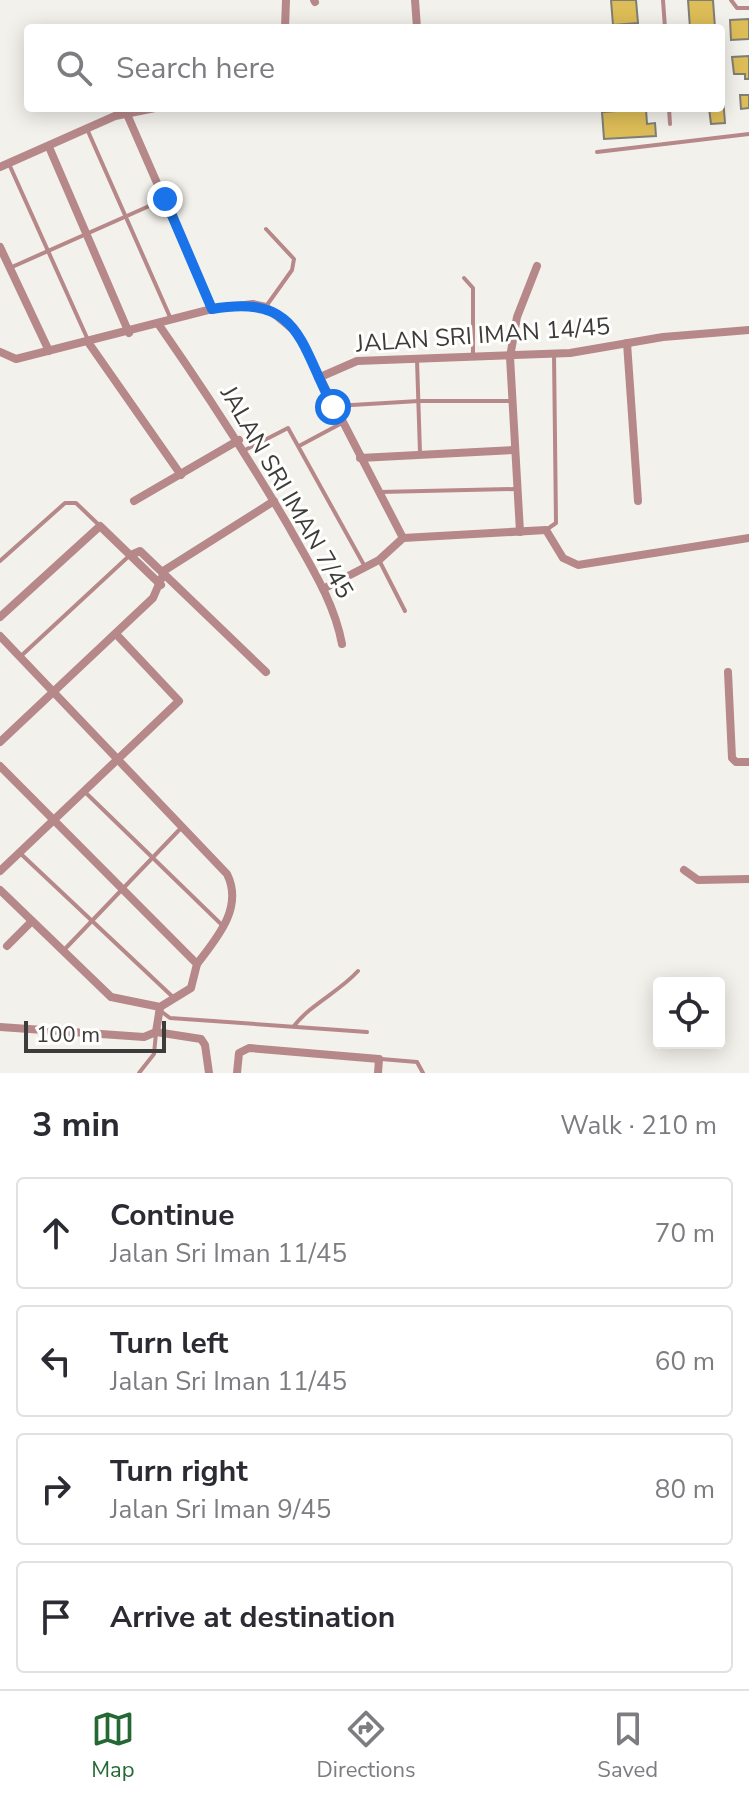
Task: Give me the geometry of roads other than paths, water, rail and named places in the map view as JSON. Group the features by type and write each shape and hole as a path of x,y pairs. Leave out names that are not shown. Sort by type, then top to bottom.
{"street":[{"path":"285,24 286,0"},
{"path":"415,0 417,24"},
{"path":"4,165 126,112 212,309"},
{"path":"49,147 129,333"},
{"path":"0,247 49,351"},
{"path":"520,532 510,357 517,317 537,266"},
{"path":"0,352 11,359 129,333 212,309 253,304 266,307 297,333 403,538"},
{"name":"JALAN SRI IMAN 7/45","path":"159,325 245,450 323,589 339,625 342,644"},
{"name":"JALAN SRI IMAN 14/45","path":"318,378 357,361 554,354 749,330"},
{"path":"88,342 181,475"},
{"path":"627,343 638,501"},
{"path":"134,501 239,440"},
{"path":"360,458 514,450"},
{"path":"0,742 153,598 164,572 274,501"},
{"path":"0,617 100,526 161,585"},
{"path":"323,589 379,560 403,538 546,530 563,558 578,565 749,538"},
{"path":"131,555 138,550 164,572 266,672"},
{"path":"0,871 179,701 116,634"},
{"path":"0,636 230,880 231,904 224,927 197,964 193,985 160,1009 108,995 0,890"},
{"path":"728,672 732,758 736,762 749,762"},
{"path":"0,766 197,964"},
{"path":"684,870 698,880 749,879"},
{"path":"7,946 32,921"},
{"path":"156,1032 160,1009"},
{"path":"0,1027 139,1037 156,1032 201,1039 205,1045 209,1073"},
{"path":"237,1073 239,1053 249,1048 379,1059 378,1073"}],"lane":[{"path":"663,0 665,24"},
{"path":"731,0 737,8 749,8"},
{"path":"669,112 670,124"},
{"path":"87,129 172,321"},
{"path":"597,152 749,134"},
{"path":"4,165 50,249 88,342"},
{"path":"10,268 165,199"},
{"path":"266,229 291,254 294,265 266,307"},
{"path":"464,278 473,288 473,358"},
{"path":"546,530 556,523 554,354"},
{"path":"417,360 420,455"},
{"path":"333,407 419,401 512,401"},
{"path":"299,446 342,423"},
{"path":"245,450 286,428 366,567"},
{"path":"378,492 517,489"},
{"path":"0,561 65,503 76,503 100,526"},
{"path":"20,657 131,555"},
{"path":"379,560 405,611"},
{"path":"84,791 224,927"},
{"path":"63,952 181,828"},
{"path":"19,852 175,1000"},
{"path":"294,1027 304,1013 335,994 358,971"},
{"path":"160,1009 170,1018 367,1032"},
{"path":"139,1073 154,1054 156,1032"},
{"path":"379,1059 417,1062 423,1073"}]}
